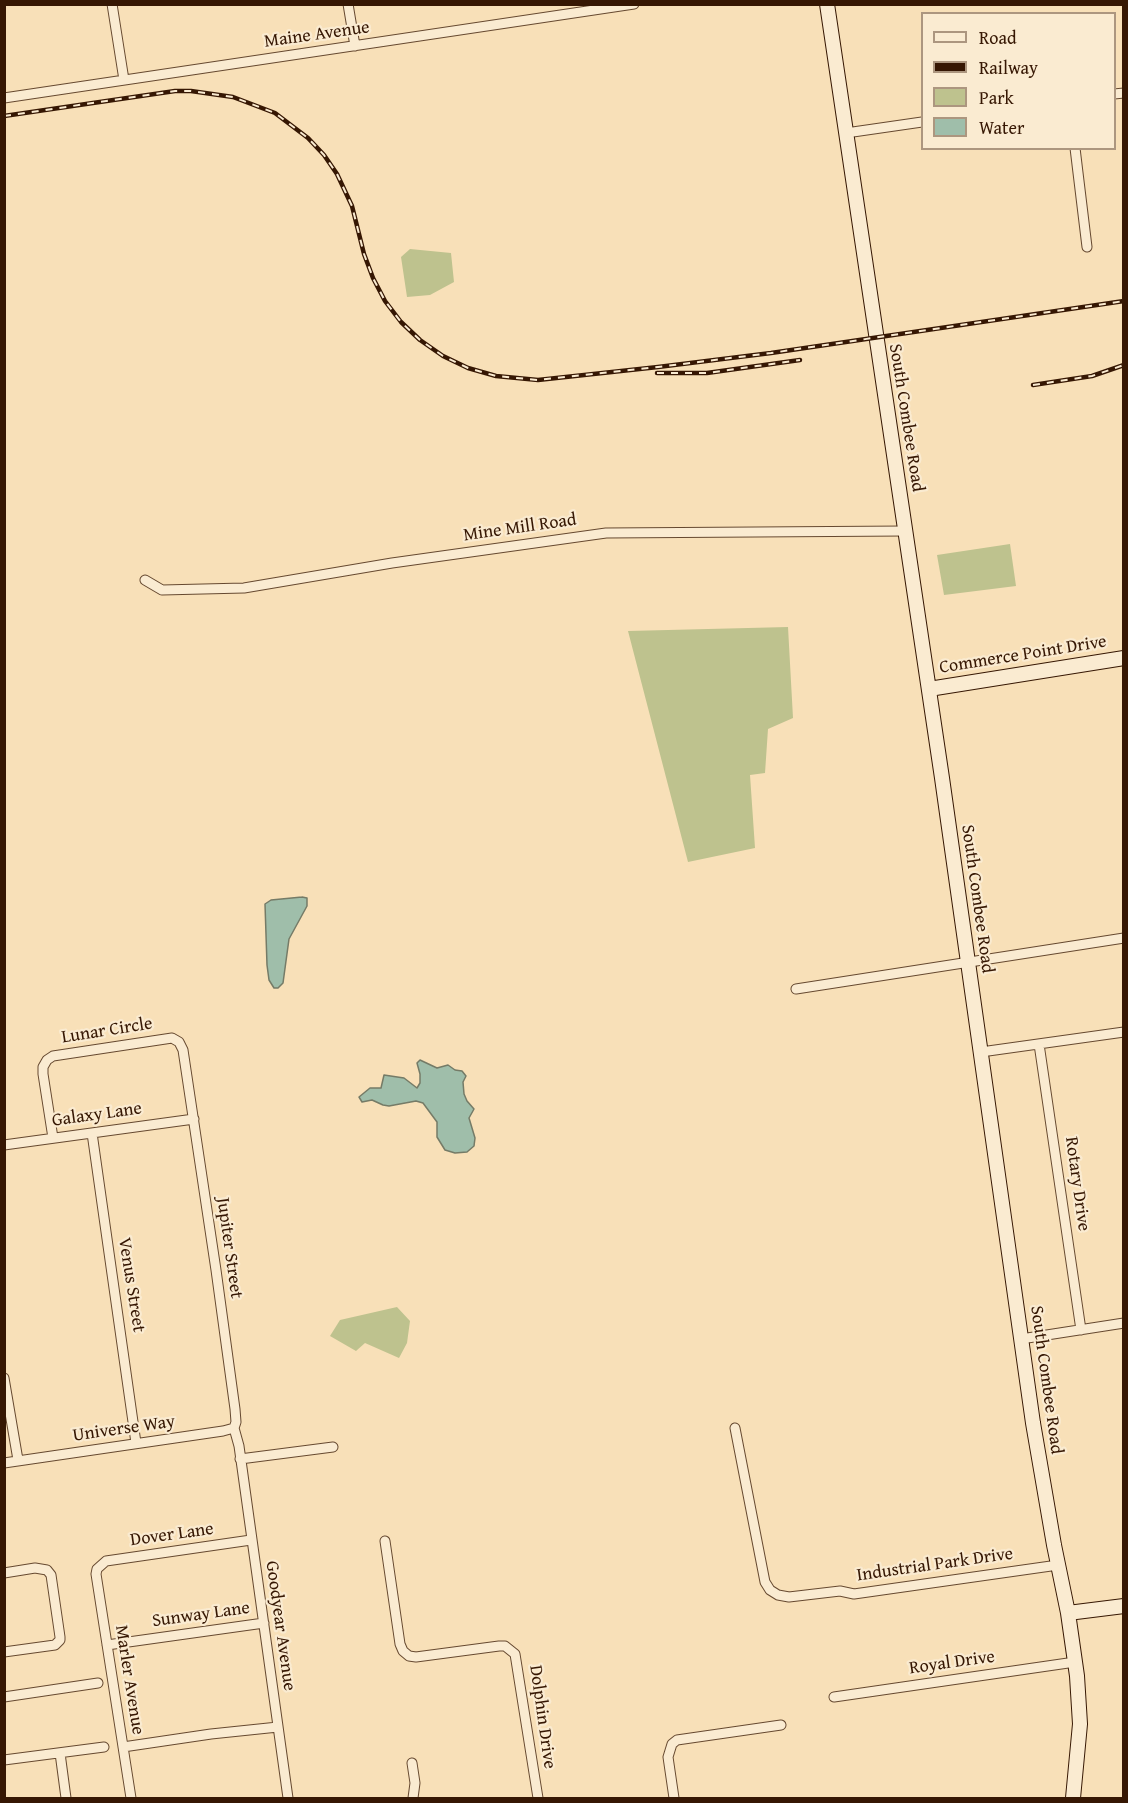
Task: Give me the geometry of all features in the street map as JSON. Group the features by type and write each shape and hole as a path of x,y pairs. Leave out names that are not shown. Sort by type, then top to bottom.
{"main road":[{"name":"South Combee Road","path":"828,4 929,689 1033,1423 1075,1662 1080,1725 1073,1798"},
{"name":"Commerce Point Drive","path":"929,689 1124,658"},
{"path":"1068,1613 1124,1606"}],"street":[{"path":"112,4 124,80"},
{"path":"348,4 355,46"},
{"name":"Maine Avenue","path":"4,98 355,46 588,8 634,4"},
{"path":"846,133 921,122"},
{"path":"1075,150 1087,247"},
{"name":"Mine Mill Road","path":"145,580 162,590 244,588 392,563 606,533 905,531"},
{"path":"796,989 1124,938"},
{"path":"981,1052 1124,1032"},
{"name":"Lunar Circle","path":"53,1138 43,1067 46,1060 53,1056 172,1038 180,1042"},
{"name":"Jupiter Street","path":"180,1042 194,1119 235,1409 234,1428 240,1458"},
{"name":"Rotary Drive","path":"1038,1044 1081,1330"},
{"name":"Galaxy Lane","path":"4,1145 194,1119"},
{"name":"Venus Street","path":"92,1132 136,1443"},
{"path":"1022,1338 1124,1323"},
{"path":"4,1377 18,1461"},
{"name":"Universe Way","path":"4,1463 234,1428"},
{"name":"Industrial Park Drive","path":"735,1428 765,1582 778,1596 840,1592 854,1594 1058,1565"},
{"path":"240,1458 333,1447"},
{"name":"Goodyear Avenue","path":"240,1458 288,1798"},
{"name":"Dover Lane","path":"99,1567 106,1561 251,1540"},
{"name":"Dolphin Drive","path":"386,1541 400,1644 403,1651 409,1656 416,1657 505,1646 515,1654 538,1798"},
{"name":"Marler Avenue","path":"99,1567 96,1574 131,1798"},
{"path":"4,1573 35,1568 47,1570 51,1575 60,1637 55,1646 4,1652"},
{"name":"Sunway Lane","path":"107,1645 264,1623"},
{"name":"Royal Drive","path":"834,1697 1075,1662"},
{"path":"4,1697 98,1683"},
{"path":"674,1798 668,1751 677,1740 781,1725"},
{"path":"123,1747 278,1727"},
{"path":"4,1760 104,1746"},
{"path":"60,1753 66,1798"},
{"path":"412,1763 416,1783 413,1798"}],"green space":[{"path":"410,249 451,253 454,282 430,295 407,297 401,257"},
{"path":"1010,544 1016,586 944,595 937,555"},
{"path":"788,627 793,718 768,729 765,773 750,775 755,848 688,862 628,631"},
{"path":"397,1307 410,1321 407,1343 399,1358 365,1343 356,1351 330,1336 340,1320"}],"water":[{"path":"307,898 307,906 289,939 283,983 278,988 274,988 269,980 267,965 265,904 271,900"},
{"path":"420,1060 437,1068 448,1065 455,1070 462,1071 466,1076 463,1082 464,1094 474,1109 469,1118 475,1138 474,1146 467,1152 455,1153 445,1150 437,1137 437,1122 423,1103 416,1101 389,1106 372,1100 362,1102 359,1097 370,1088 381,1088 384,1075 404,1078 417,1088 420,1083 420,1074 417,1063"}],"railway":[{"path":"4,116 175,91 233,97 275,113 308,138 337,174 352,206 364,254 373,278 385,301 401,322 420,340 443,356 468,368 496,376 538,380 658,367 771,353 1124,301"},
{"path":"657,373 707,373 800,360"},
{"path":"1033,385 1092,376 1124,365"}]}
